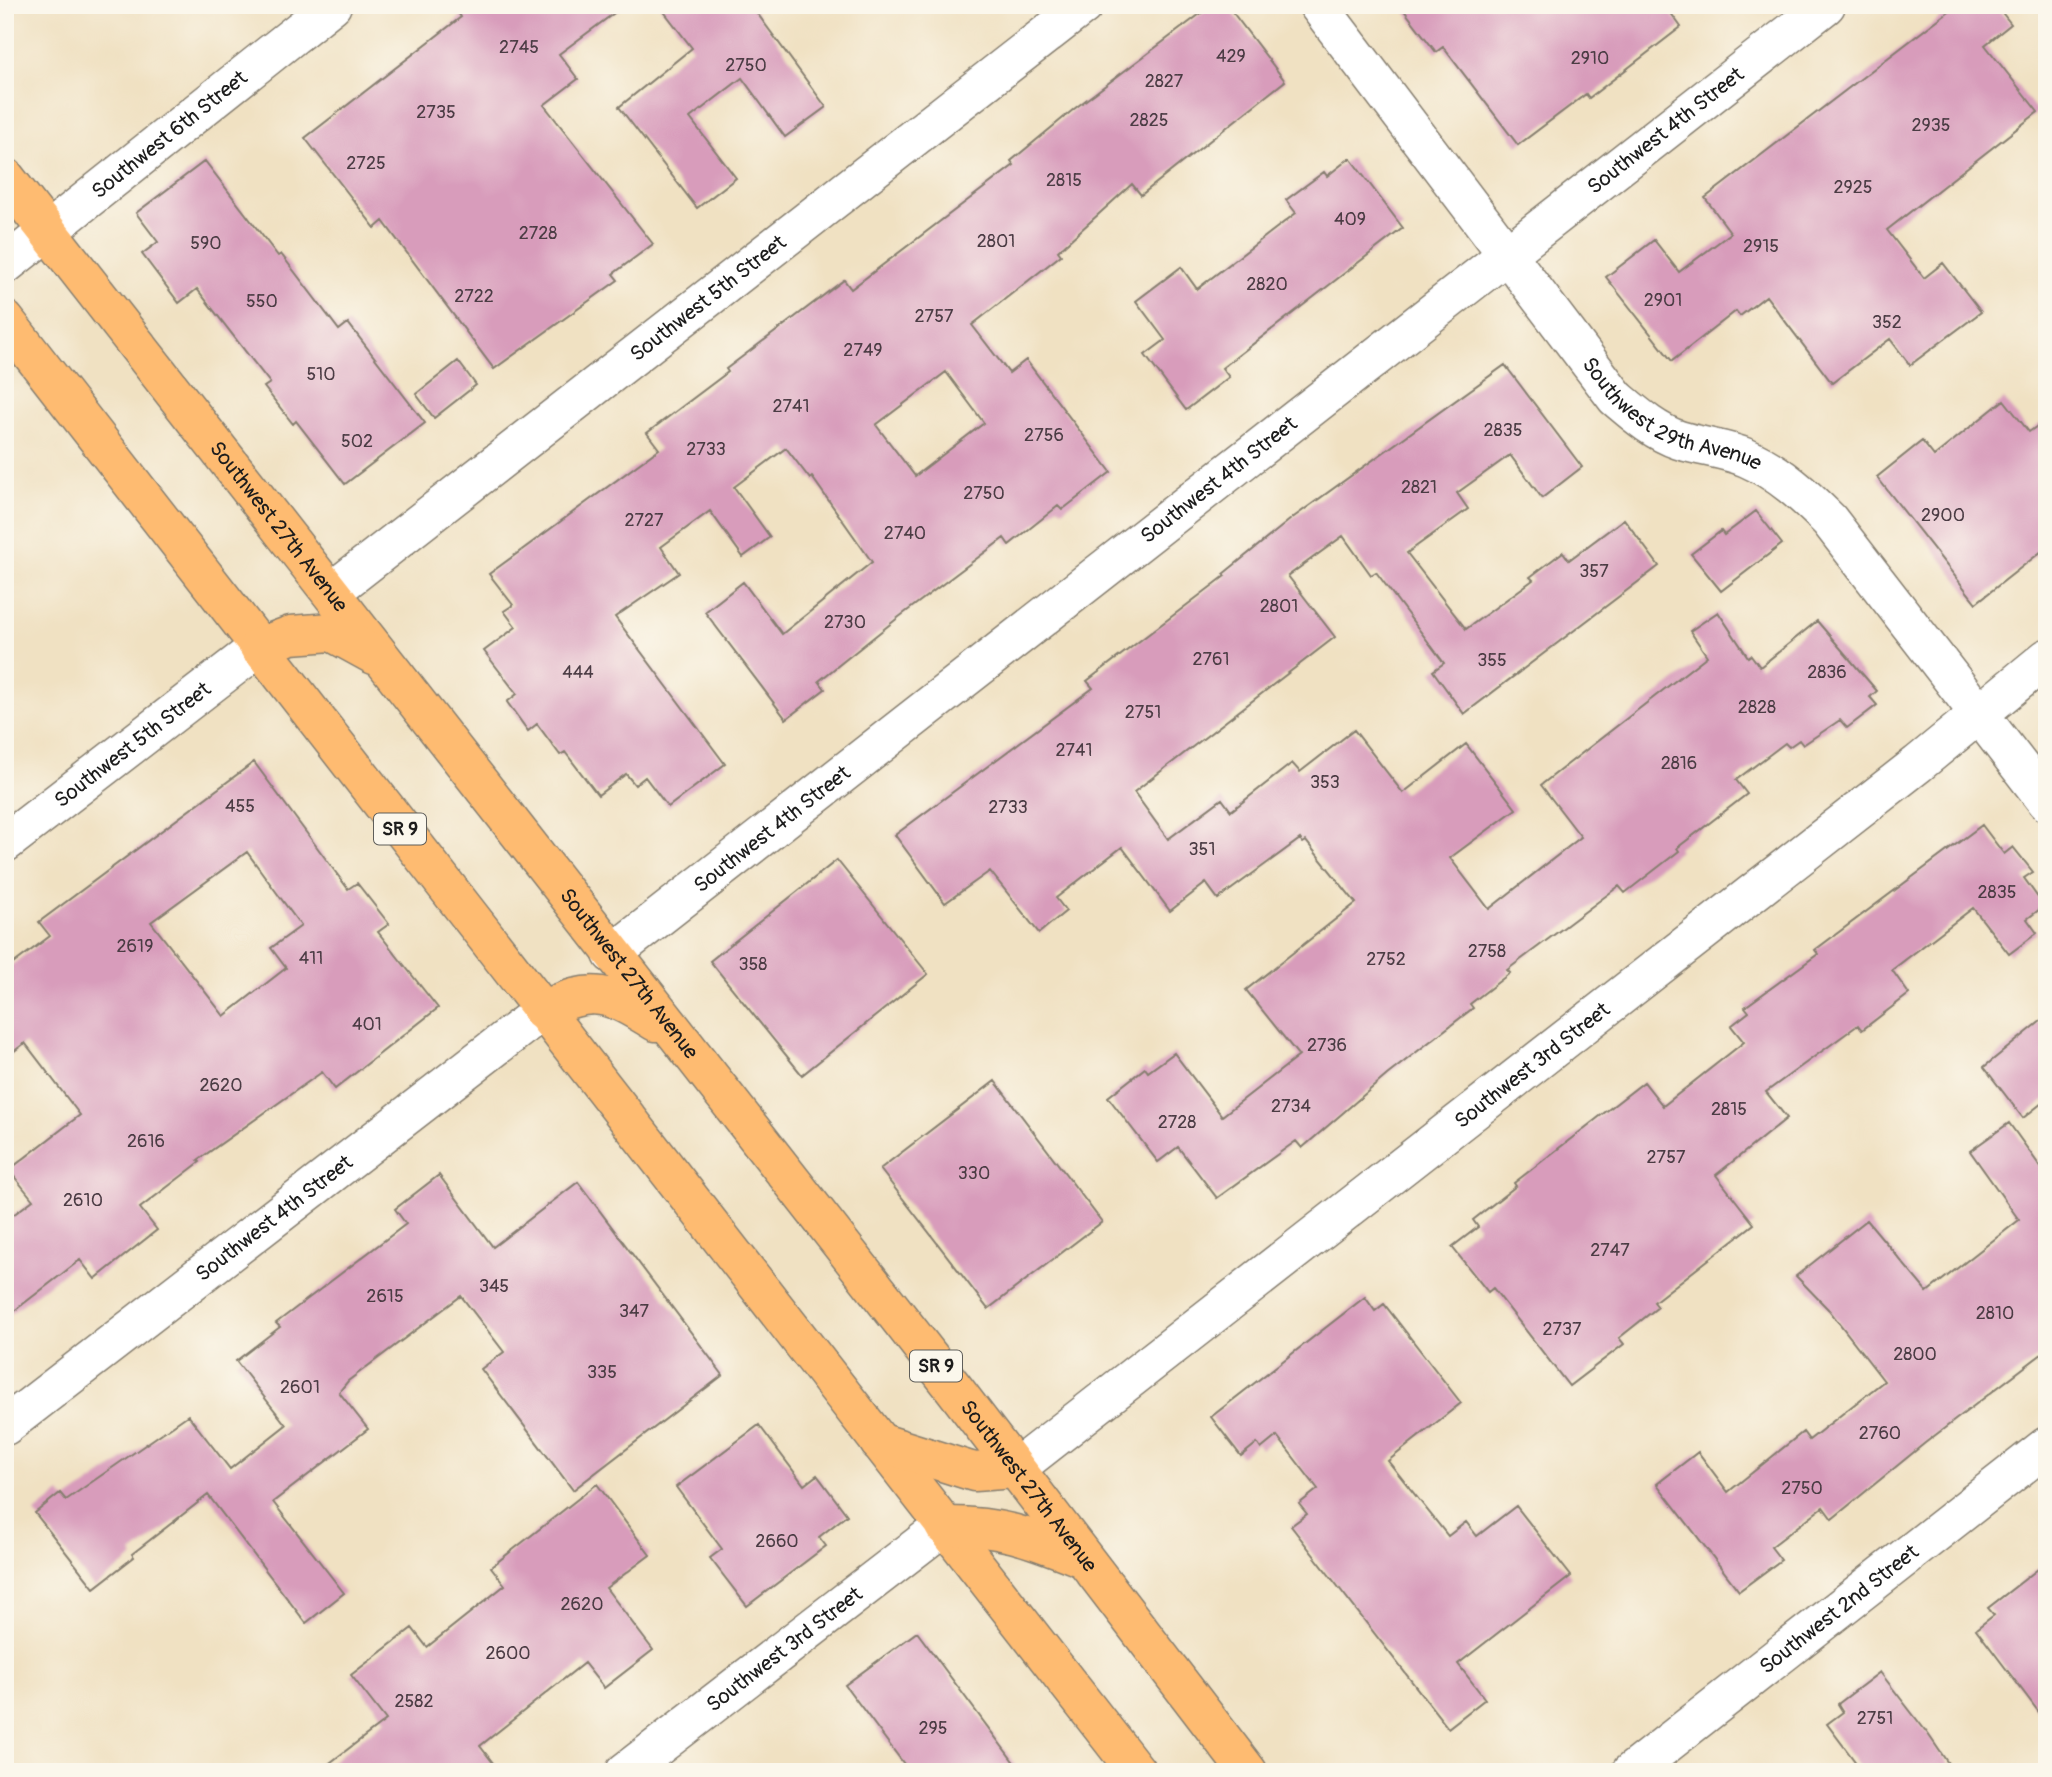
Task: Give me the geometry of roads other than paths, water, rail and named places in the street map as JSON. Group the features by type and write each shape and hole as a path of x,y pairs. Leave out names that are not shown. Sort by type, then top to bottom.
{"highway":[{"name":"Southwest 27th Avenue","path":"5,177 1015,1469 1080,1557 1248,1772"},
{"name":"SR 9","path":"5,320 1137,1772"},
{"path":"258,647 291,635 332,632 382,659"},
{"path":"542,1011 570,997 614,996 673,1032"},
{"path":"879,1442 974,1472 1015,1469"},
{"path":"944,1526 982,1525 1024,1534 1080,1557"}],"street":[{"name":"Southwest 6th Street","path":"5,265 332,5"},
{"name":"Southwest 5th Street","path":"331,592 1084,5"},
{"name":"Southwest 29th Avenue","path":"1318,5 1616,398 1633,412 1677,439 1746,458 1777,475 1805,496 1829,520 2047,802"},
{"name":"Southwest 4th Street","path":"612,954 1826,5"},
{"name":"Southwest 5th Street","path":"5,843 258,647"},
{"name":"Southwest 3rd Street","path":"1015,1469 1348,1206 1918,764 2047,658"},
{"name":"Southwest 4th Street","path":"5,1426 542,1011"},
{"name":"Southwest 2nd Street","path":"1632,1772 2047,1446"},
{"name":"Southwest 3rd Street","path":"625,1772 944,1526"}]}
